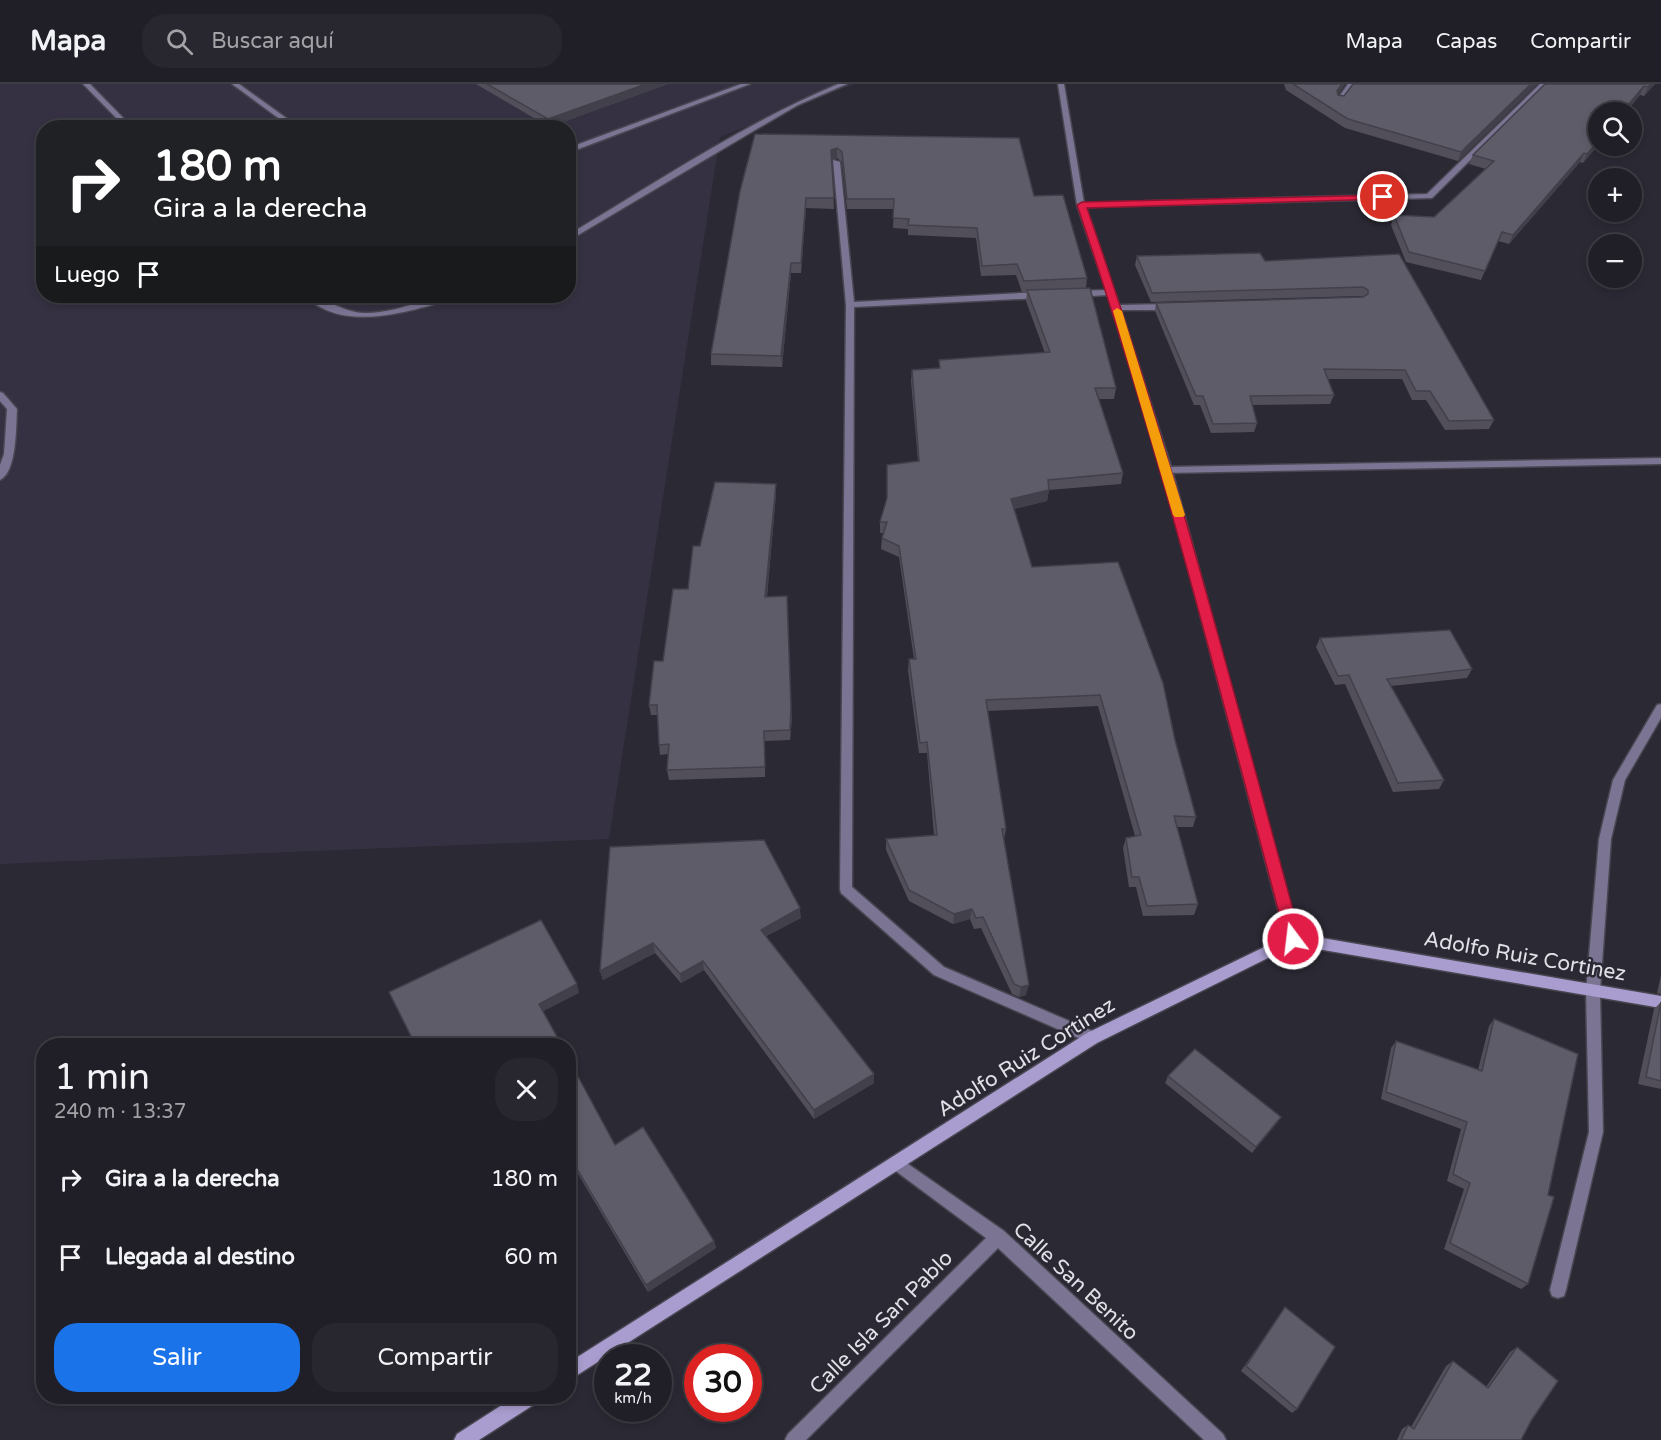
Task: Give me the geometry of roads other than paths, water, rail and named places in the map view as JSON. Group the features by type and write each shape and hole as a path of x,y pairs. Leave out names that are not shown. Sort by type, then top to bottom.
{"main road":[{"name":"Adolfo Ruiz Cortinez","path":"576,1368 1092,1038 1293,939 1661,1002"},
{"path":"463,1440 519,1404"}],"street":[{"path":"86,84 122,120"},
{"path":"235,84 286,120"},
{"path":"576,148 747,84"},
{"path":"576,234 747,130 796,104 844,84"},
{"path":"1061,84 1082,205 1112,292 1167,470 1293,939"},
{"path":"1339,101 1351,84"},
{"path":"1082,205 1429,196 1544,84"},
{"path":"836,162 850,305 846,889 939,971 1092,1038"},
{"path":"850,305 1112,292"},
{"path":"318,303 365,316 430,303"},
{"path":"1117,308 1174,306"},
{"path":"0,395 12,409 9,454 0,477"},
{"path":"1167,470 1661,461"},
{"path":"1558,1290 1596,1132 1593,991 1605,839 1619,780 1661,708"},
{"name":"Calle San Benito","path":"898,1164 999,1237 1217,1440"},
{"name":"Calle Isla San Pablo","path":"795,1440 999,1237"}]}
